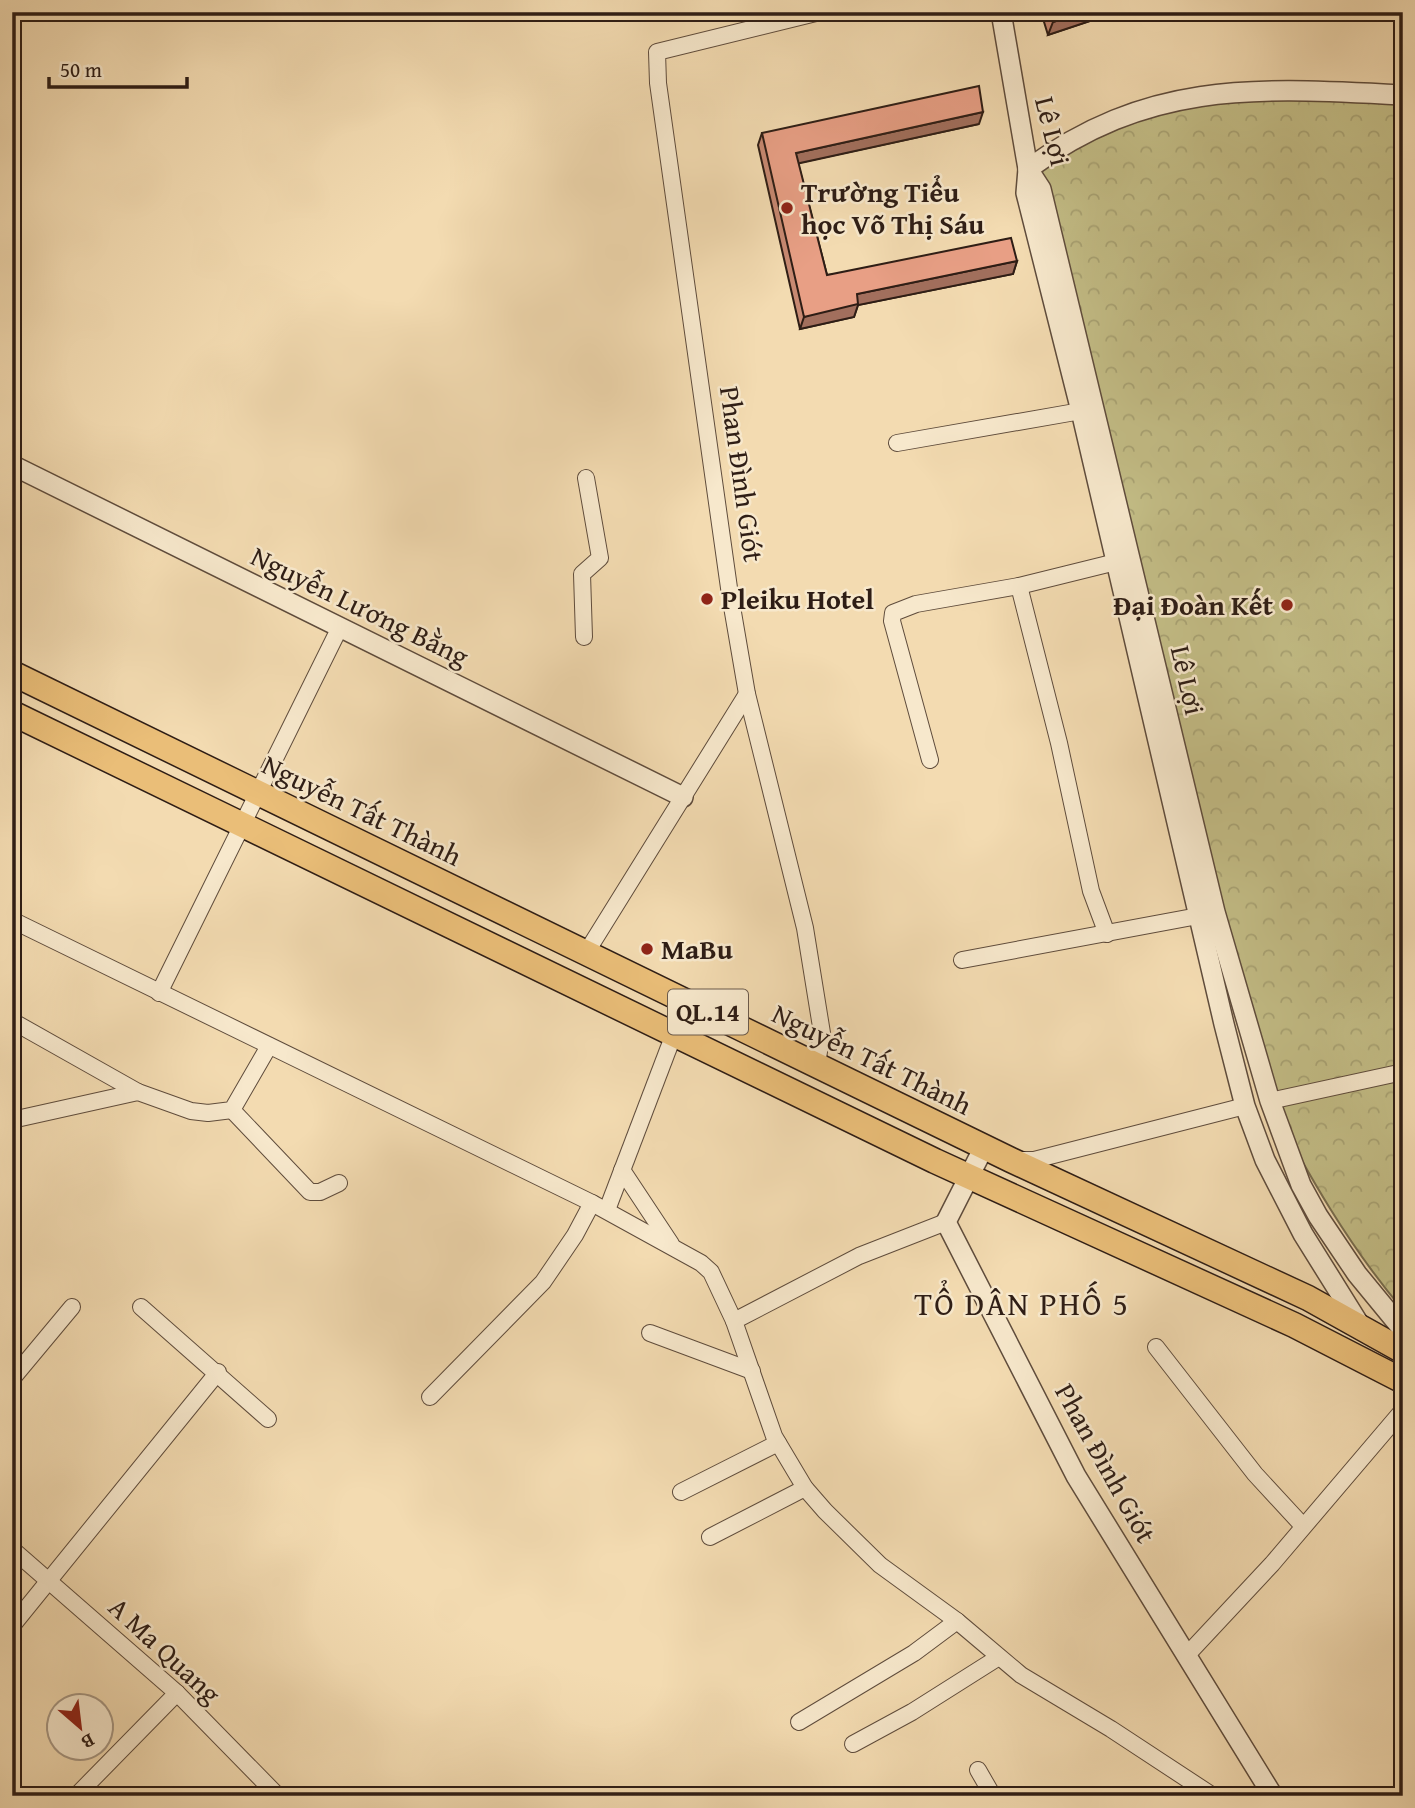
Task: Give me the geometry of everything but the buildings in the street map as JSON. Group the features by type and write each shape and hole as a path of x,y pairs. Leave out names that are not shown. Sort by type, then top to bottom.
{"main road":[{"name":"Nguyễn Tất Thành","path":"12,673 984,1147 1308,1298 1364,1332 1403,1351"},
{"name":"QL.14","path":"12,713 970,1177 1294,1325 1399,1379"},
{"path":"1364,1332 1399,1379"}],"street":[{"name":"Phan Đình Giót","path":"817,1064 822,1033 806,928 747,694 730,595 658,82 657,52 820,12"},
{"name":"Lê Lợi","path":"1001,12 1027,169 1041,189 1123,559 1215,912 1270,1101 1301,1185 1318,1216 1357,1274 1403,1330"},
{"path":"1364,1332 1282,1194 1245,1106 1198,916 1123,559 1081,411 1026,193 1027,169 1088,131 1140,108 1188,97 1292,89 1403,94"},
{"path":"897,443 1081,411"},
{"name":"Nguyễn Lương Bằng","path":"12,465 683,797"},
{"path":"584,637 582,574 600,558 586,478"},
{"path":"930,760 892,621 893,613 916,604 1019,586 1123,559"},
{"path":"1019,586 1059,743 1091,891 1107,934"},
{"path":"159,993 340,627"},
{"path":"586,953 747,694"},
{"path":"962,960 1198,916"},
{"path":"12,920 600,1207 673,1246 711,1272 734,1321 778,1443 805,1488 875,1560 957,1621 1021,1675 1111,1729 1213,1796"},
{"path":"12,1021 138,1092 191,1111 208,1113 232,1110"},
{"path":"430,1397 543,1282 575,1235 600,1207 622,1170 674,1034"},
{"path":"232,1110 269,1046"},
{"path":"1270,1101 1403,1072"},
{"path":"12,1120 138,1092"},
{"path":"1011,1160 1034,1160 1245,1106"},
{"path":"232,1110 310,1192 320,1192 339,1183"},
{"path":"734,1321 859,1256 946,1222 984,1147"},
{"path":"622,1170 673,1246"},
{"name":"Phan Đình Giót","path":"946,1222 1076,1476 1273,1796"},
{"path":"12,1379 72,1307"},
{"path":"141,1307 218,1372 268,1419"},
{"path":"650,1333 752,1371"},
{"path":"1156,1347 1255,1474 1303,1526"},
{"path":"12,1626 218,1372"},
{"path":"1186,1656 1403,1410"},
{"path":"681,1492 778,1443"},
{"path":"710,1537 805,1488"},
{"name":"A Ma Quang","path":"12,1549 177,1693 278,1796"},
{"path":"799,1722 914,1653 957,1621"},
{"path":"853,1744 912,1712 999,1657"},
{"path":"76,1796 177,1693"},
{"path":"978,1770 993,1796"}],"green space":[{"name":"Đại Đoàn Kết","path":"1188,97 1403,97 1403,1310 1383,1286 1330,1209 1270,1101 1028,169"}],"place":[{"name":"Trường Tiểu học Võ Thị Sáu","path":"787,208"},
{"name":"Pleiku Hotel","path":"707,599"},
{"name":"Đại Đoàn Kết","path":"1287,605"},
{"name":"MaBu","path":"647,949"}],"district":[{"name":"TỔ DÂN PHỐ 5","path":"1022,1304"}]}
